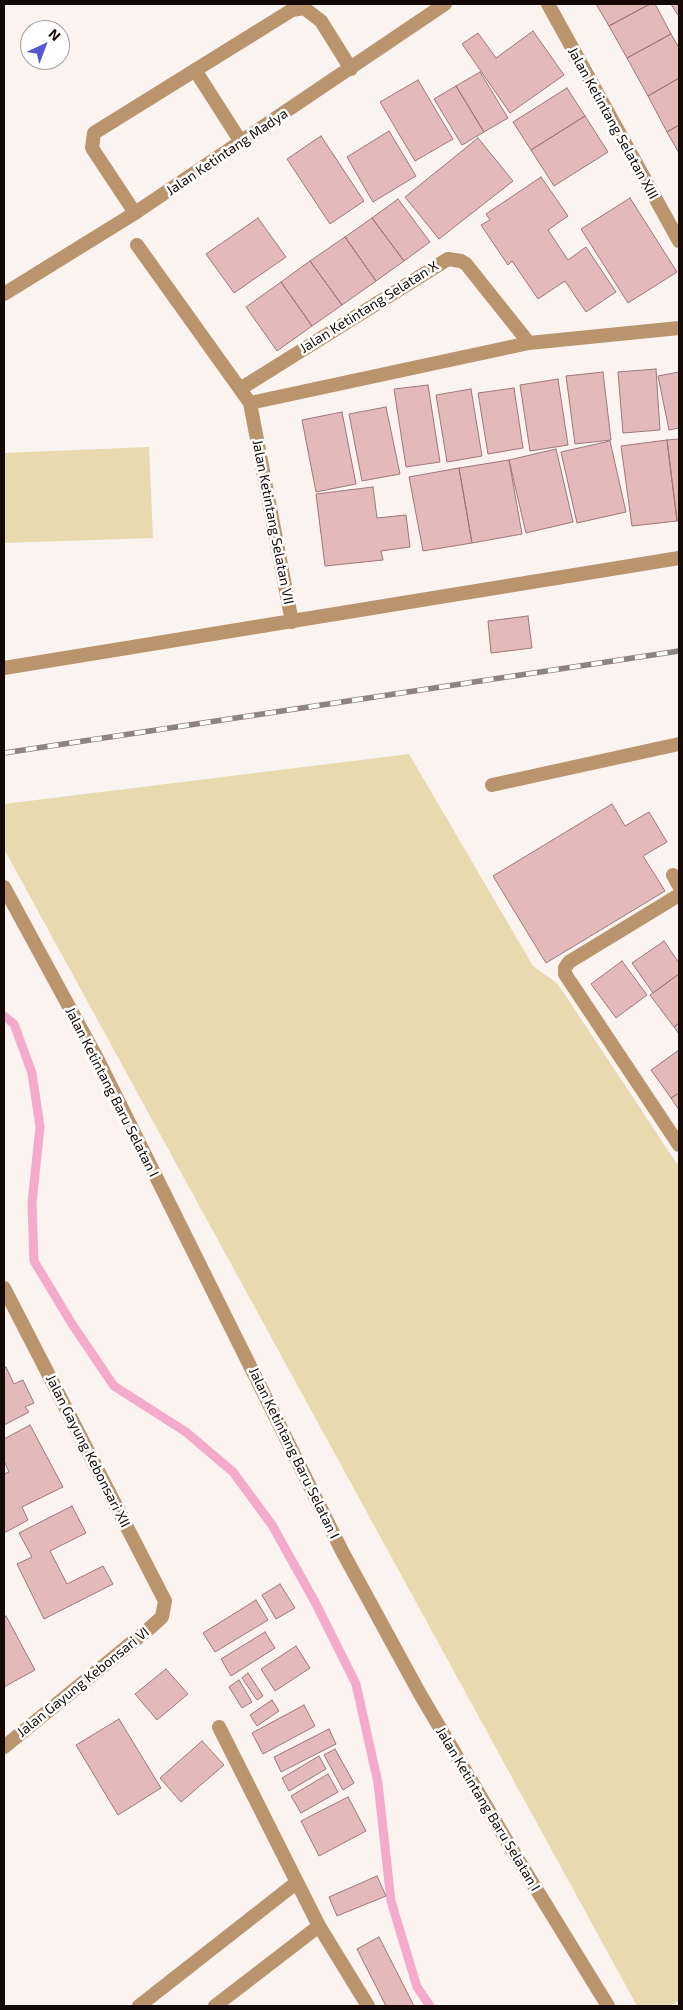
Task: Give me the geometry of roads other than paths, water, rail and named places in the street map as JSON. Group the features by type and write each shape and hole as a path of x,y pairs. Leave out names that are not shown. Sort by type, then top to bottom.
{"street":[{"name":"Jalan Ketintang Madya","path":"4,294 135,213 446,4"},
{"name":"Jalan Ketintang Selatan XIII","path":"548,4 679,242"},
{"path":"135,213 92,148 94,133 292,10 304,8 320,20 351,68"},
{"path":"195,70 241,142"},
{"name":"Jalan Ketintang Selatan VII","path":"138,245 250,403 292,622 679,558"},
{"name":"Jalan Ketintang Selatan X","path":"240,389 448,259 466,264 529,343"},
{"path":"250,403 529,343 679,328"},
{"path":"4,668 292,622"},
{"path":"492,785 679,744"},
{"name":"Jalan Ketintang Baru Selatan I","path":"4,887 102,1069 342,1551 430,1711 608,2006"},
{"path":"679,895 569,962 565,968 565,974 679,1145"},
{"name":"Jalan Gayung Kebonsari XII","path":"4,1288 165,1601 162,1617"},
{"name":"Jalan Gayung Kebonsari VI","path":"4,1747 162,1617"},
{"path":"218,1727 319,1926 368,2006"},
{"path":"139,2006 296,1883"},
{"path":"215,2006 319,1926"}],"waterway":[{"path":"4,1016 14,1024 32,1073 40,1127 32,1203 34,1261 72,1324 114,1386 186,1432 233,1472 272,1525 315,1602 356,1684 378,1783 391,1901 417,1987 430,2006"}],"railway":[{"path":"4,753 679,651"}]}
